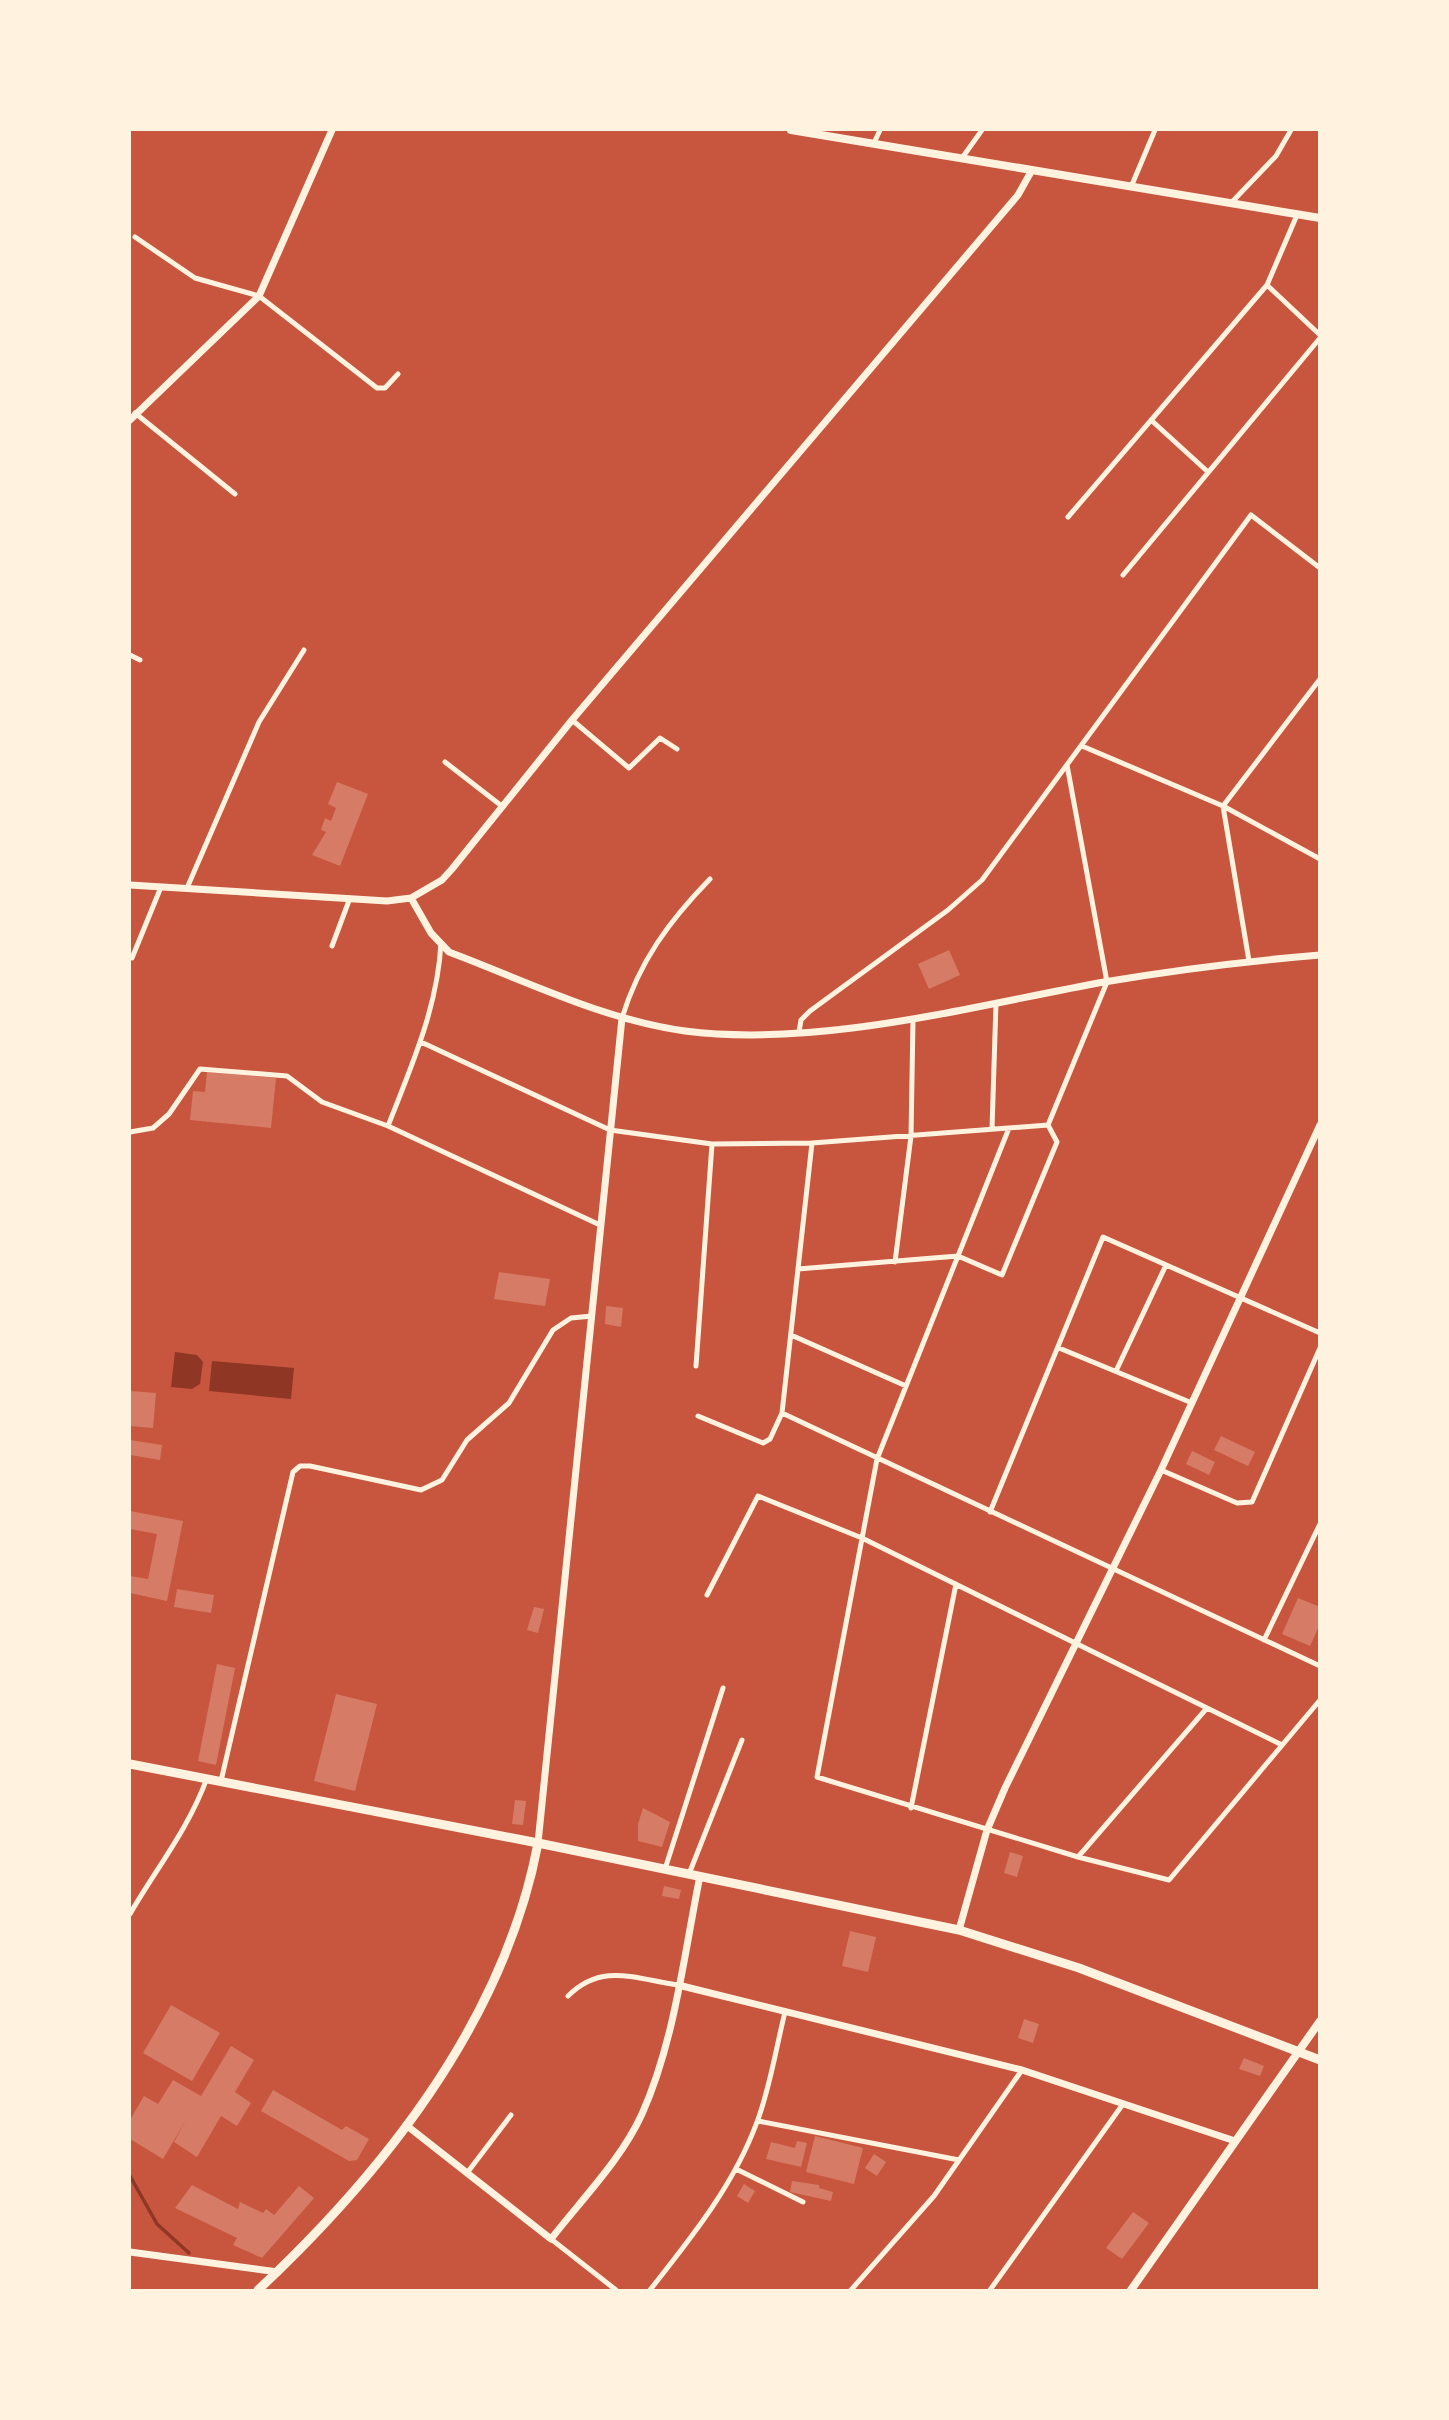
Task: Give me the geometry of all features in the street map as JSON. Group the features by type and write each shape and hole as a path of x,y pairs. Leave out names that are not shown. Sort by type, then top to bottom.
{"main road":[{"path":"791,130 822,132 1320,218"},
{"path":"130,1764 538,1843 959,1930 1079,1968 1320,2060"},
{"path":"258,2291 350,2196 406,2125 459,2045 501,1964 525,1903 538,1843"},
{"path":"1131,2291 1320,2021"}],"street":[{"path":"235,494 132,416 259,296 332,130"},
{"path":"874,143 880,130"},
{"path":"962,158 982,130"},
{"path":"1131,187 1155,130"},
{"path":"1230,204 1276,156 1291,130"},
{"path":"130,885 387,901 411,898 442,880 572,720 1009,205 1032,170"},
{"path":"1068,517 1267,285 1297,215"},
{"path":"135,237 195,278 259,296 377,388 387,386 398,374"},
{"path":"1123,575 1320,336 1267,285"},
{"path":"1151,420 1208,472"},
{"path":"799,1031 801,1020 810,1011 948,910 982,880 1251,515 1320,568"},
{"path":"187,888 259,722 304,650"},
{"path":"130,655 140,660"},
{"path":"1249,961 1223,806 1320,679"},
{"path":"572,720 627,767 633,766 660,738 677,749"},
{"path":"1083,746 1223,806 1320,859"},
{"path":"445,762 503,807"},
{"path":"1048,1125 1107,982 1067,765"},
{"path":"538,1843 622,1018 638,971 650,950 684,906 710,879"},
{"path":"132,958 162,886"},
{"path":"332,946 350,898"},
{"path":"411,898 449,952 622,1018 730,1036 913,1020 1107,982 1249,961 1320,955"},
{"path":"388,1126 421,1042 440,968 441,943"},
{"path":"992,1129 996,1003"},
{"path":"895,1262 911,1136 913,1020"},
{"path":"421,1042 610,1130 712,1144 812,1143 1048,1125"},
{"path":"130,1132 153,1128 161,1121 200,1069 287,1076 322,1102 388,1126 600,1225"},
{"path":"798,1269 958,1256 1002,1275 1057,1142 1048,1125"},
{"path":"959,1930 987,1830 1075,1642 1161,1470 1320,1125"},
{"path":"1009,1128 877,1459 817,1777 1078,1857 1169,1880 1320,1700"},
{"path":"698,1416 762,1443 770,1439 782,1413 812,1143"},
{"path":"696,1366 712,1144"},
{"path":"990,1512 1103,1237 1320,1333"},
{"path":"1116,1371 1166,1265"},
{"path":"221,1781 293,1472 300,1466 310,1466 421,1490 442,1480 467,1440 509,1403 553,1330 571,1318 592,1315"},
{"path":"791,1335 906,1386"},
{"path":"1059,1348 1192,1404"},
{"path":"1161,1470 1237,1503 1252,1502 1320,1348"},
{"path":"782,1413 1320,1666"},
{"path":"707,1595 758,1496 862,1538 1282,1745"},
{"path":"1264,1640 1320,1524"},
{"path":"911,1808 956,1584"},
{"path":"665,1869 723,1688"},
{"path":"1078,1857 1207,1708"},
{"path":"689,1874 742,1740"},
{"path":"130,1914 188,1821 206,1778"},
{"path":"551,2239 614,2159 641,2116 659,2072 700,1876"},
{"path":"568,1996 593,1977 608,1975 678,1985 1022,2070 1235,2141"},
{"path":"650,2291 701,2225 736,2169 758,2121 785,2012"},
{"path":"851,2291 934,2196 1022,2070"},
{"path":"990,2291 1123,2104"},
{"path":"467,2172 511,2115"},
{"path":"758,2121 959,2160"},
{"path":"406,2125 616,2291"},
{"path":"736,2169 803,2202"},
{"path":"130,2252 278,2272"}],"shaded area":[{"path":"175,1352 197,1355 203,1362 200,1384 192,1389 171,1387"},
{"path":"212,1361 294,1368 291,1399 209,1391"}],"building":[{"path":"337,782 368,794 340,866 312,855 326,832 321,830 325,818 331,821 336,808 328,804"},
{"path":"949,950 960,975 929,989 918,964"},
{"path":"207,1072 276,1078 271,1128 190,1120 193,1091 205,1092"},
{"path":"499,1272 550,1279 545,1306 494,1299"},
{"path":"606,1306 623,1308 621,1327 605,1324"},
{"path":"130,1391 156,1393 153,1428 130,1426"},
{"path":"1221,1436 1255,1452 1248,1466 1214,1450"},
{"path":"130,1440 162,1445 160,1460 130,1455"},
{"path":"1192,1451 1215,1462 1209,1475 1186,1464"},
{"path":"130,1511 183,1521 167,1601 130,1593 130,1576 148,1579 157,1534 130,1529"},
{"path":"177,1589 214,1595 211,1613 174,1607"},
{"path":"1298,1598 1320,1607 1320,1624 1310,1646 1282,1634"},
{"path":"534,1607 544,1609 538,1633 527,1630"},
{"path":"217,1664 235,1668 216,1765 198,1761"},
{"path":"336,1694 377,1704 355,1791 314,1781"},
{"path":"515,1800 526,1801 523,1825 512,1824"},
{"path":"643,1808 670,1822 662,1847 638,1841 638,1824"},
{"path":"1010,1852 1023,1856 1017,1877 1004,1873"},
{"path":"664,1886 681,1890 679,1899 662,1896"},
{"path":"850,1931 876,1937 868,1972 842,1966"},
{"path":"171,2005 220,2033 192,2081 143,2053"},
{"path":"1024,2019 1039,2024 1033,2043 1018,2038"},
{"path":"231,2046 254,2060 235,2092 251,2103 237,2126 221,2116 197,2157 174,2142 186,2120 163,2159 130,2139 130,2120 144,2096 158,2104 173,2080 201,2096"},
{"path":"1244,2058 1264,2066 1260,2076 1239,2069"},
{"path":"273,2090 342,2130 346,2126 369,2139 357,2160 349,2161 261,2111"},
{"path":"815,2136 863,2148 854,2184 806,2172"},
{"path":"797,2141 807,2143 801,2167 766,2159 771,2142 795,2148"},
{"path":"874,2154 886,2162 877,2176 865,2168"},
{"path":"792,2181 819,2185 819,2188 833,2192 831,2201 790,2192"},
{"path":"744,2184 755,2191 748,2203 737,2196"},
{"path":"192,2185 238,2209 240,2202 263,2213 266,2209 274,2215 299,2186 314,2198 262,2258 233,2245 237,2238 175,2208"},
{"path":"1133,2212 1149,2223 1122,2259 1106,2248"}],"waterway":[{"path":"130,2176 157,2224 189,2253"}]}
